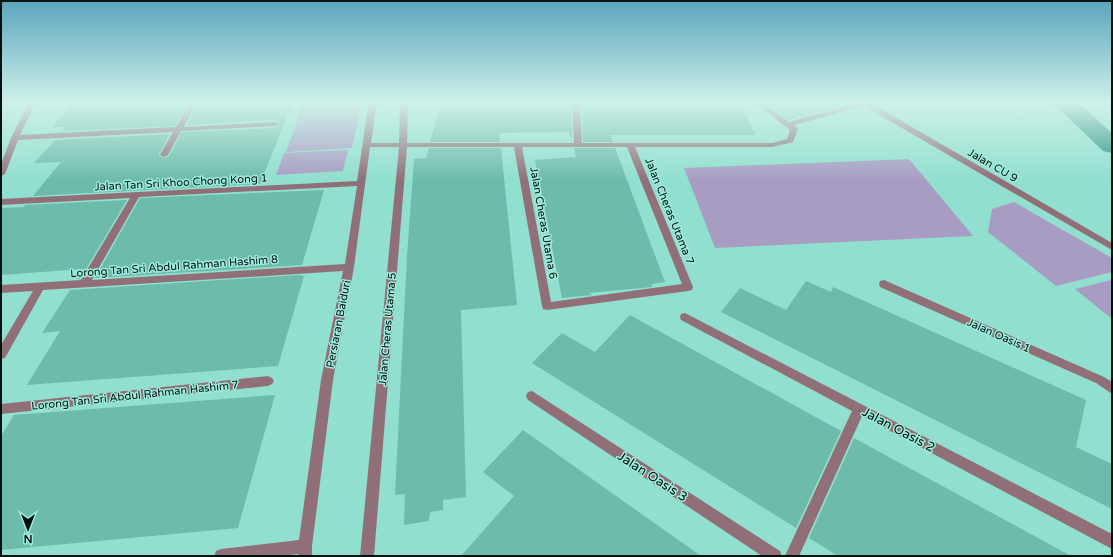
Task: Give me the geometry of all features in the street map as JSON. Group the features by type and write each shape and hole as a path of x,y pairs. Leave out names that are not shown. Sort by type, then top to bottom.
{"street":[{"path":"1,174 20,128"},
{"path":"15,138 198,128"},
{"name":"Persiaran Baiduri","path":"305,551 326,380 349,267 370,128"},
{"name":"Jalan Cheras Utama 5","path":"367,556 403,128"},
{"path":"577,128 578,145"},
{"path":"368,145 772,145 790,140 790,128"},
{"name":"Jalan CU 9","path":"907,128 1112,247"},
{"path":"164,154 178,129"},
{"name":"Jalan Cheras Utama 6","path":"518,145 547,306 688,287"},
{"name":"Jalan Cheras Utama 7","path":"630,145 688,287"},
{"name":"Jalan Tan Sri Khoo Chong Kong 1","path":"1,202 362,183"},
{"path":"84,284 136,195"},
{"name":"Lorong Tan Sri Abdul Rahman Hashim 8","path":"1,289 349,267"},
{"name":"Jalan Oasis 1","path":"884,284 1100,380 1112,389"},
{"path":"1,355 40,287"},
{"name":"Jalan Oasis 2","path":"685,317 1112,542"},
{"name":"Lorong Tan Sri Abdul Rahman Hashim 7","path":"1,409 268,381"},
{"name":"Jalan Oasis 3","path":"532,396 774,556"},
{"path":"792,556 859,409"},
{"path":"221,556 305,551"}],"shaded area":[{"path":"295,128 356,128 352,148 286,152"},
{"path":"348,150 343,171 276,175 284,153"},
{"path":"909,159 973,236 715,248 684,168"},
{"path":"1014,202 1112,258 1112,272 1056,286 988,232 992,209"},
{"path":"1112,281 1112,319 1075,289"}],"building":[{"path":"65,128 130,128 62,131"},
{"path":"283,128 260,184 33,196 61,162 34,163 55,140 170,134 159,154 159,156 165,158 169,156 182,132"},
{"path":"434,128 572,128 572,142 569,132 499,133 500,142 430,142"},
{"path":"583,128 752,128 755,135 610,135 613,142 583,142"},
{"path":"429,148 501,148 517,305 461,310 466,497 443,500 443,510 430,512 429,521 404,525 405,494 395,495 407,256 414,159 426,158"},
{"path":"574,148 615,148 665,282 652,284 652,287 589,293 592,295 562,298 535,160 576,157"},
{"path":"324,190 302,265 95,278 140,198"},
{"path":"127,200 80,279 77,279 83,269 1,275 1,208 24,207 25,205"},
{"path":"299,275 304,276 278,366 27,385 60,331 42,333 70,290"},
{"path":"806,281 831,292 833,287 1086,400 1076,447 1112,464 1112,509 721,312 740,288 786,310"},
{"path":"630,315 841,431 796,528 532,363 562,333 595,352"},
{"path":"275,395 238,528 1,550 1,436 14,415"},
{"path":"523,430 701,556 461,556 514,496 483,472"},
{"path":"854,438 1071,556 838,556 809,538"}],"waterway":[{"path":"1092,128 1112,146"}]}
